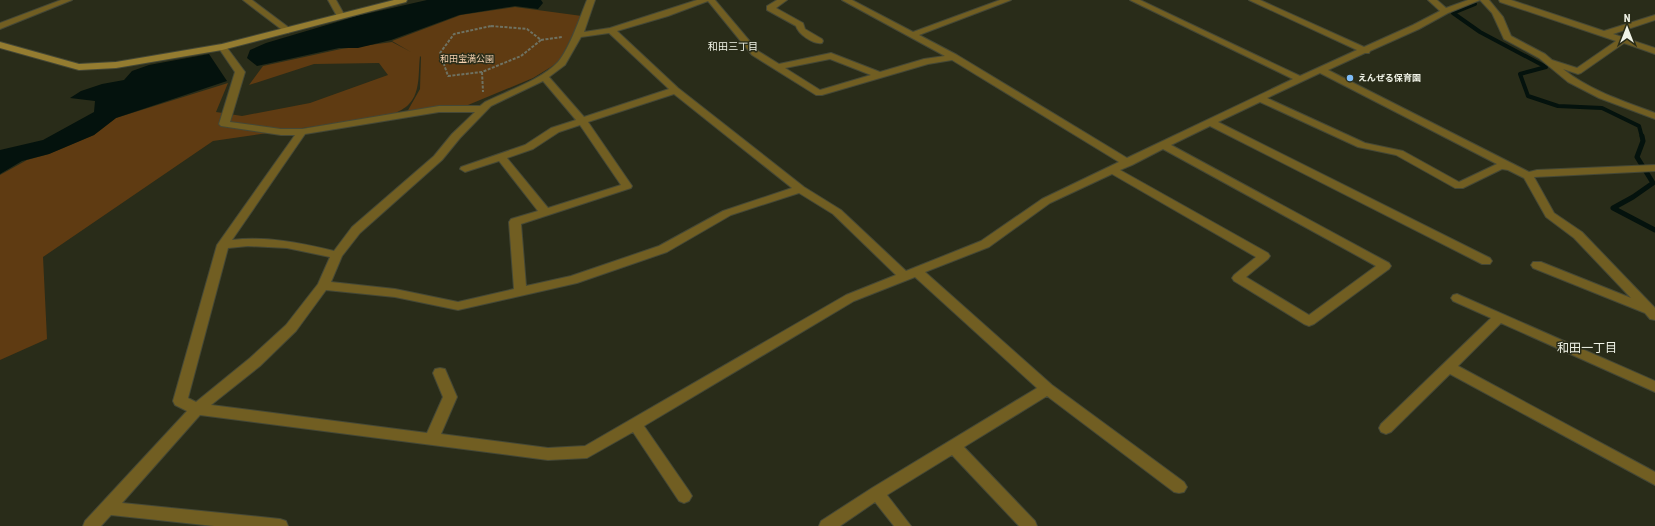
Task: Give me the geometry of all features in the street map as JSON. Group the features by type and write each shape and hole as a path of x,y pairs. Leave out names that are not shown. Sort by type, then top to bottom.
{"street":[{"path":"0,26 68,0"},
{"path":"247,0 288,30"},
{"path":"332,0 341,16"},
{"path":"0,45 79,67 116,65 222,47 403,0"},
{"path":"222,47 240,72 224,124 281,132 302,132 439,109 488,104 544,77 562,63 578,34 591,0"},
{"path":"578,34 611,30 705,0"},
{"path":"711,0 755,53 819,94 927,61 954,56"},
{"path":"783,0 770,8 800,25 801,30 819,41"},
{"path":"846,0 954,56 1128,163"},
{"path":"984,0 994,5"},
{"path":"912,35 1007,0"},
{"path":"1134,0 1300,79"},
{"path":"1253,0 1366,50"},
{"path":"1432,0 1445,11"},
{"path":"1484,0 1494,9 1502,22 1507,38 1546,59 1578,71 1623,40"},
{"path":"1503,0 1655,51"},
{"path":"302,132 223,245 180,401 197,409 432,440 548,454 587,452 850,298 984,244 1046,201 1128,163 1259,98 1416,27 1445,11 1473,1"},
{"path":"1604,34 1655,18"},
{"path":"611,30 675,90 800,189 837,212 1047,389 1179,487"},
{"path":"777,67 831,56 880,75"},
{"path":"1546,59 1571,80 1602,96 1655,116"},
{"path":"1321,70 1528,176 1550,216 1578,235 1653,313"},
{"path":"520,292 515,222 627,186 583,122 544,77"},
{"path":"465,169 529,147 555,130 583,122 675,90"},
{"path":"1259,98 1362,145 1399,153 1459,186 1500,166 1511,167"},
{"path":"92,526 197,409 255,362 291,328 323,285 337,255 356,230 438,158 483,104"},
{"path":"1210,122 1486,261"},
{"path":"1113,170 1264,256 1238,278 1309,321 1385,266 1164,145"},
{"path":"501,157 545,212"},
{"path":"1528,176 1536,173 1654,168"},
{"path":"323,285 395,293 458,306 573,280 663,249 727,213 800,189"},
{"path":"223,245 248,242 287,244 337,255"},
{"path":"1537,265 1653,313"},
{"path":"1457,298 1655,386"},
{"path":"1386,428 1500,318"},
{"path":"1449,367 1655,480"},
{"path":"432,440 450,397 440,373"},
{"path":"827,526 877,493 1047,389"},
{"path":"635,424 684,496"},
{"path":"953,446 1029,526"},
{"path":"877,493 903,526"},
{"path":"108,508 280,526"}],"path":[{"path":"541,40 527,29 492,26 454,34 440,53 448,76 482,72 521,56 541,40 578,34"},
{"path":"482,72 483,104"}],"green space":[{"name":"和田宝満公園","path":"515,7 582,16 559,62 533,78 468,105 440,107 407,112 420,89 420,56 416,94 407,106 393,115 213,141 43,257 47,339 0,360 0,175 27,160 49,154 94,135 116,118 228,83 216,112 242,116 310,103 388,75 379,63 314,64 249,85 263,66 341,49 392,42 411,52 392,41 461,15"}],"shaded area":[{"path":"427,0 541,0 543,3 538,9 515,6 459,15 391,40 358,48 339,48 257,66 247,58 250,50 266,43 357,16"},
{"path":"209,54 227,81 116,118 94,135 49,154 22,161 0,174 0,150 43,140 94,112 95,101 70,98 81,91 102,84 124,80 132,71 149,65"}],"waterway":[{"path":"1472,0 1475,4 1453,13 1480,32 1546,67 1520,74 1528,96 1558,106 1602,108 1639,126 1642,137"},
{"path":"1642,136 1643,141 1637,157 1653,183 1633,197 1613,208 1655,230"}],"place":[{"name":"えんぜる保育園","path":"1350,78"}],"district":[{"name":"和田三丁目","path":"733,46"},
{"name":"和田一丁目","path":"1587,348"}]}
